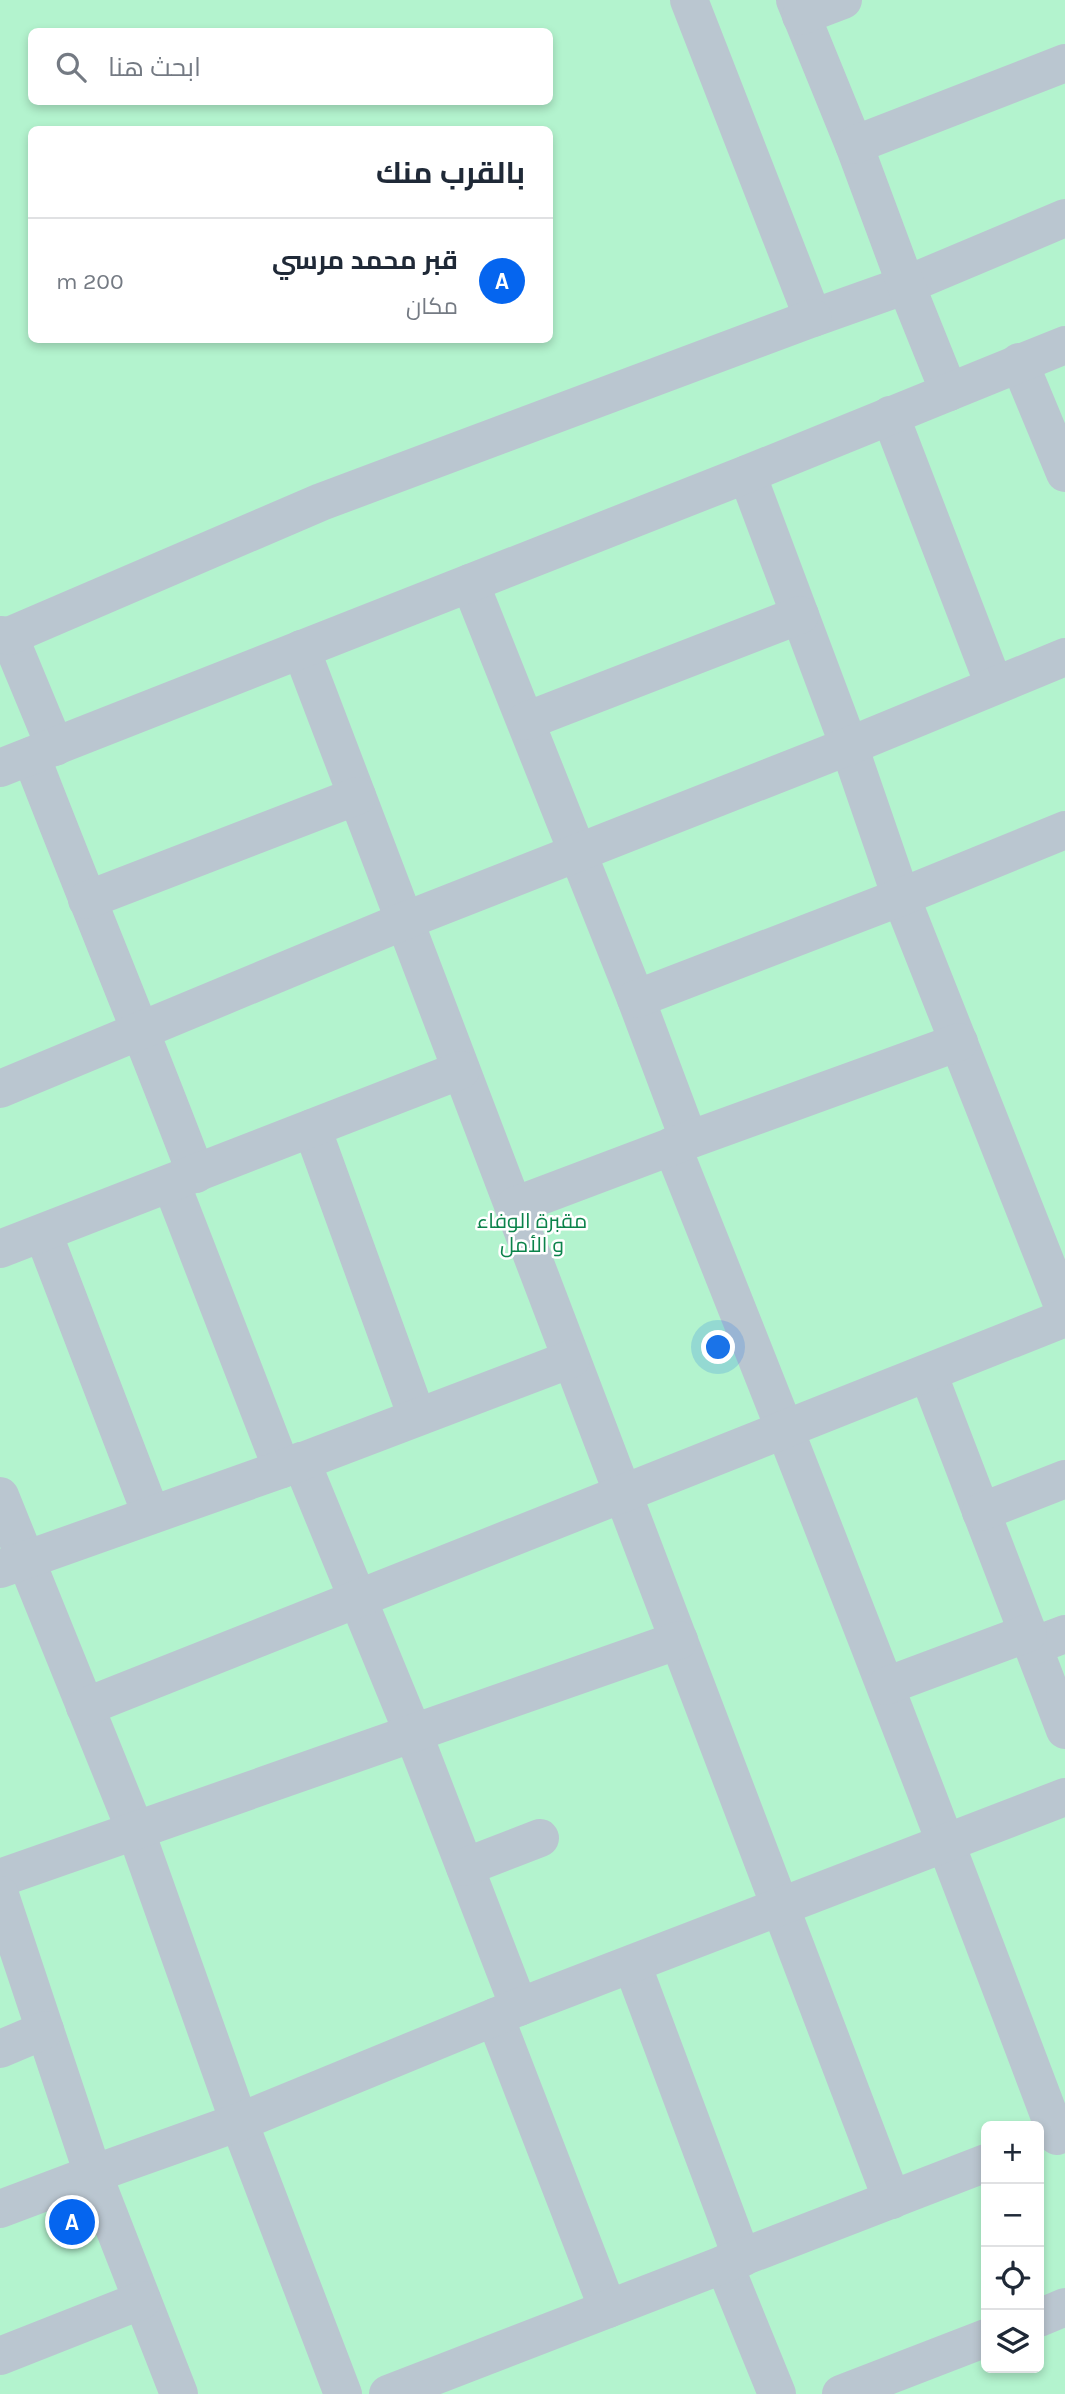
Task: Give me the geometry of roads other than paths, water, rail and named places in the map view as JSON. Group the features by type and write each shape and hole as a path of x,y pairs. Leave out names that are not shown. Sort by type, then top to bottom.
{"lane":[{"path":"689,0 813,318"},
{"path":"843,0 798,8 949,392"},
{"path":"854,145 1065,63"},
{"path":"608,2309 507,2012 465,1867 357,1599 291,1465 183,1178 141,1029 28,757 5,635 321,502 905,285 1065,218"},
{"path":"28,757 747,474 1065,345"},
{"path":"1019,362 1065,473"},
{"path":"890,415 994,685"},
{"path":"747,474 849,746 901,897 1065,1311"},
{"path":"470,583 636,999 680,1143 786,1429 946,1841 1054,2137"},
{"path":"526,721 800,615"},
{"path":"301,649 892,2200"},
{"path":"0,1088 404,921 849,746 1065,657"},
{"path":"87,900 357,796"},
{"path":"636,999 901,897 1065,830"},
{"path":"513,1206 958,1042"},
{"path":"0,1250 461,1070"},
{"path":"312,1128 417,1417"},
{"path":"43,1233 151,1514"},
{"path":"85,1707 1065,1318"},
{"path":"13,1564 291,1465 571,1359"},
{"path":"928,1373 981,1512 1042,1638 1065,1730"},
{"path":"981,1512 1065,1479"},
{"path":"0,1496 13,1564 85,1707 136,1832 239,2122 343,2394"},
{"path":"886,1686 1042,1638"},
{"path":"0,1878 679,1640"},
{"path":"0,2209 239,2122 507,2012 1065,1797"},
{"path":"465,1867 540,1838"},
{"path":"0,1895 93,2174 179,2394"},
{"path":"632,1964 777,2394"},
{"path":"0,2049 45,2030"},
{"path":"388,2394 464,2380 608,2309 981,2165"},
{"path":"0,2356 142,2300"},
{"path":"1044,2316 1065,2308"},
{"path":"841,2394 981,2340"}],"place":[{"name":"قبر محمد مرسي","path":"72,2222"}],"park label":[{"name":"مقبرة الوفاء و الأمل","path":"532,1233"}]}
